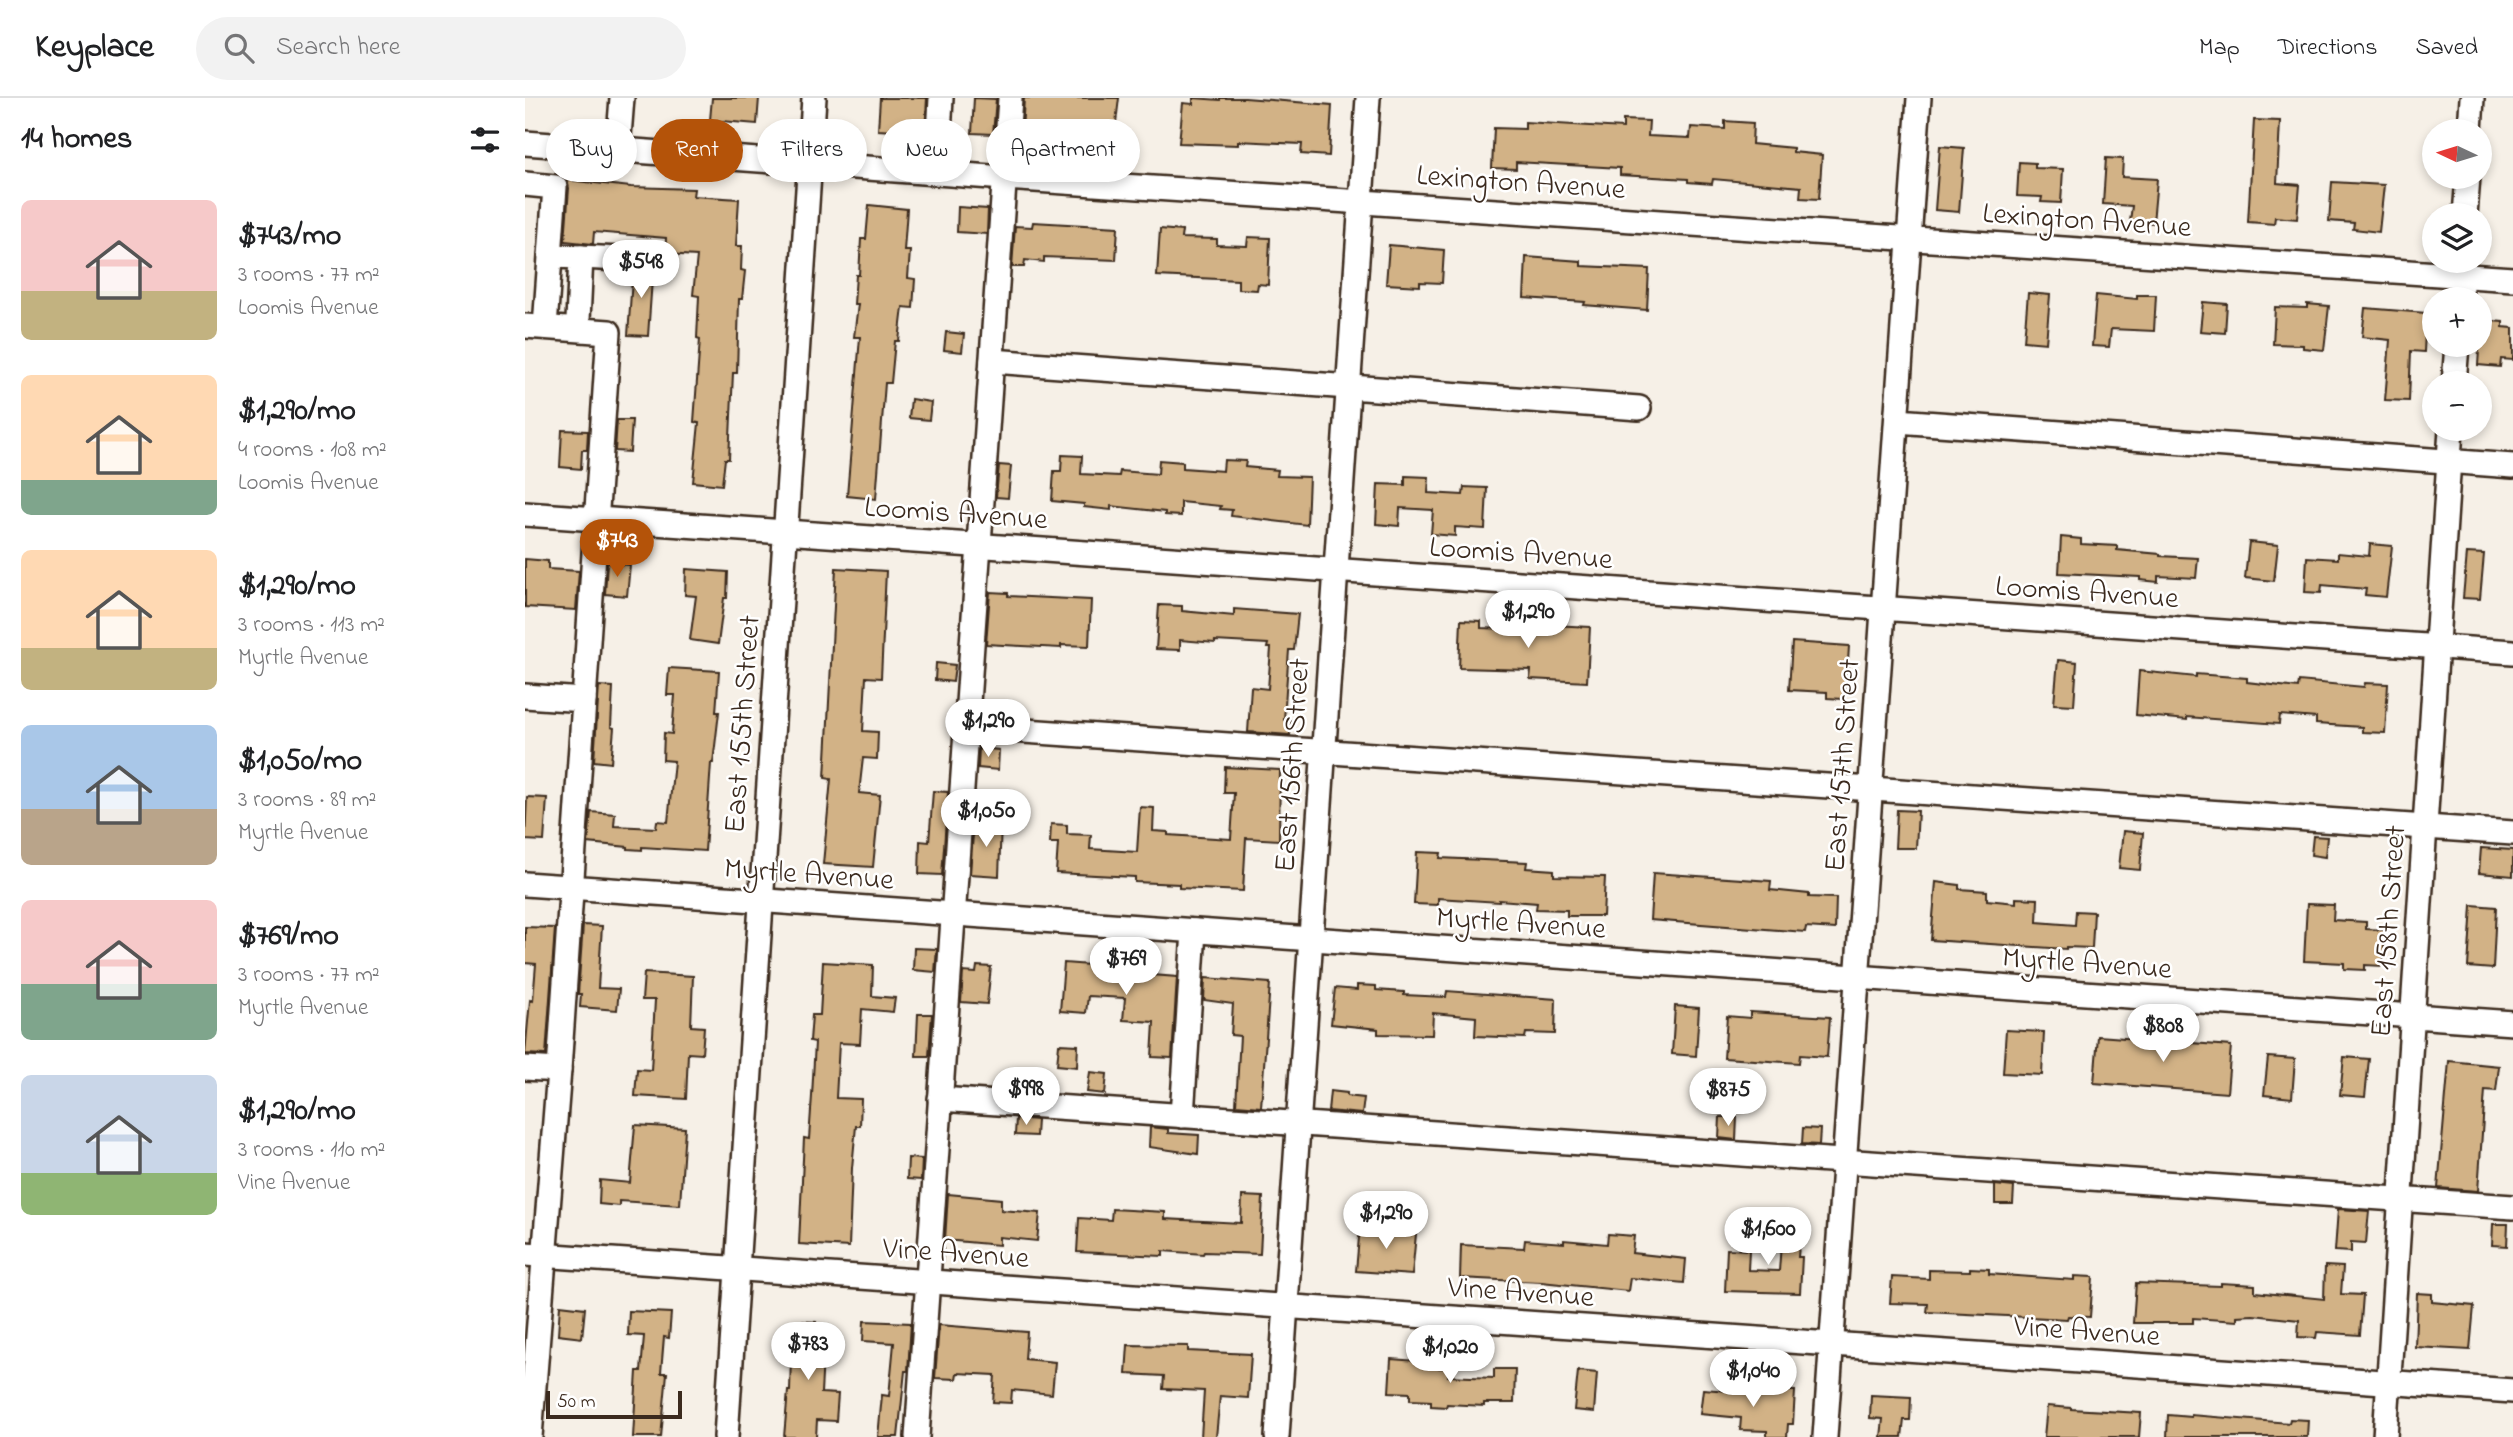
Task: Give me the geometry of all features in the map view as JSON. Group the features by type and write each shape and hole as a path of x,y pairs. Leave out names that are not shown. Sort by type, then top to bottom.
{"street":[{"path":"620,119 622,98"},
{"name":"East 155th Street","path":"813,119 814,98"},
{"path":"940,119 941,98"},
{"path":"1009,119 1010,98"},
{"name":"East 156th Street","path":"1277,1437 1368,98"},
{"name":"East 157th Street","path":"1825,1437 1919,98"},
{"path":"2471,119 2472,98"},
{"name":"Lexington Avenue","path":"525,143 546,144"},
{"name":"Lexington Avenue","path":"637,150 757,160"},
{"name":"East 155th Street","path":"726,1437 809,182"},
{"path":"917,1437 1005,182"},
{"name":"Lexington Avenue","path":"1064,182 1909,239 2422,266"},
{"path":"525,184 555,187 550,256 535,326 609,332 559,1070 534,1255 530,1437"},
{"path":"550,256 619,259"},
{"path":"578,320 581,257"},
{"name":"Lexington Avenue","path":"2485,273 2513,279"},
{"path":"992,361 1639,408"},
{"path":"1897,421 2513,466"},
{"name":"East 158th Street","path":"2385,1437 2450,441"},
{"name":"Loomis Avenue","path":"525,514 2513,652"},
{"path":"525,696 584,700"},
{"path":"966,727 2513,834"},
{"name":"Myrtle Avenue","path":"525,884 2513,1023"},
{"path":"1182,1116 1194,931"},
{"path":"525,1068 559,1070"},
{"path":"940,1099 2513,1206"},
{"name":"Vine Avenue","path":"534,1255 2513,1391"}],"building":[{"path":"712,98 759,98 757,124 743,123 743,119 710,119"},
{"path":"880,98 927,98 926,119 881,119 881,130 878,130"},
{"path":"974,98 996,99 994,119 986,119 986,134 972,133"},
{"path":"1024,98 1119,98 1116,119 1023,119"},
{"path":"1193,98 1245,98 1332,105 1329,156 1301,154 1302,144 1238,141 1238,145 1179,143 1183,103 1193,104"},
{"path":"1623,120 1649,121 1648,136 1690,138 1691,127 1725,129 1725,121 1753,123 1752,144 1793,148 1793,152 1822,155 1819,199 1800,198 1801,187 1713,179 1712,184 1688,182 1688,179 1620,175 1620,168 1516,162 1516,169 1492,168 1494,128 1525,129 1525,122 1623,128"},
{"path":"2254,120 2280,121 2277,183 2300,185 2297,219 2275,217 2274,224 2248,222"},
{"path":"1940,146 1964,148 1959,212 1935,210"},
{"path":"2106,158 2123,159 2122,177 2157,179 2153,223 2130,221 2132,206 2103,204"},
{"path":"2019,162 2035,163 2035,168 2063,169 2061,203 2041,202 2042,197 2017,196"},
{"path":"568,182 694,189 693,196 739,199 736,246 742,246 741,270 745,271 742,299 739,299 737,373 733,373 729,459 725,459 722,485 693,482 699,423 694,422 700,339 697,338 699,296 693,295 697,256 665,254 666,238 594,232 593,244 565,241"},
{"path":"2332,182 2384,185 2379,232 2353,229 2354,223 2329,221"},
{"path":"869,205 907,209 904,251 910,251 908,278 915,279 913,308 903,307 899,341 895,341 891,383 885,383 876,499 847,496 860,337 854,337 858,304 854,304 856,275 859,275 861,239 866,239"},
{"path":"958,207 988,209 987,234 957,232"},
{"path":"1033,222 1118,227 1116,260 1044,257 1044,262 1025,260 1024,267 1012,267 1015,226 1032,227"},
{"path":"1160,229 1182,231 1181,238 1217,239 1217,245 1247,246 1248,237 1270,238 1268,285 1258,284 1257,290 1238,289 1238,280 1157,276"},
{"path":"1389,245 1444,250 1442,283 1420,282 1420,286 1386,284"},
{"path":"1526,257 1581,261 1581,266 1649,269 1647,310 1524,298"},
{"path":"633,265 653,265 648,336 628,335"},
{"path":"2028,293 2050,295 2046,343 2024,341"},
{"path":"2096,295 2137,299 2137,295 2156,295 2154,331 2111,329 2109,347 2092,346"},
{"path":"2203,302 2227,304 2225,333 2200,331"},
{"path":"2307,304 2329,306 2324,350 2303,348 2303,345 2273,344 2275,307 2307,308"},
{"path":"2365,308 2422,313 2422,352 2411,351 2409,401 2385,400 2390,340 2362,337"},
{"path":"2492,321 2503,322 2503,327 2513,328 2513,360 2501,359 2500,367 2478,365 2479,357 2492,357"},
{"path":"946,332 964,334 962,352 944,350"},
{"path":"911,399 931,402 929,420 909,418"},
{"path":"617,420 632,420 630,452 615,451"},
{"path":"562,430 588,431 587,450 582,450 581,469 560,467"},
{"path":"1062,455 1082,456 1081,474 1119,476 1120,471 1158,474 1159,460 1183,462 1183,468 1223,471 1224,460 1246,461 1245,467 1278,470 1277,476 1309,477 1307,525 1231,516 1232,510 1220,509 1221,506 1181,502 1181,516 1111,506 1111,510 1084,507 1084,504 1052,501 1054,471 1061,471"},
{"path":"999,465 1011,466 1008,498 996,497"},
{"path":"1405,476 1429,477 1428,493 1463,495 1464,487 1487,488 1485,529 1455,527 1455,536 1431,534 1433,510 1400,508 1399,526 1376,524 1378,484 1405,485"},
{"path":"2061,537 2081,539 2081,544 2117,546 2117,550 2198,558 2196,578 2158,576 2158,582 2140,580 2140,577 2059,573"},
{"path":"2249,542 2278,545 2274,581 2245,578"},
{"path":"2370,544 2392,546 2386,597 2365,595 2366,589 2322,585 2321,593 2305,592 2307,557 2338,559 2338,553 2369,556"},
{"path":"2467,553 2484,554 2480,599 2463,598"},
{"path":"525,559 548,561 548,569 579,571 576,610 525,607"},
{"path":"607,563 630,565 627,596 605,594"},
{"path":"836,568 886,571 881,678 866,677 863,731 878,732 877,759 863,758 859,793 880,795 873,867 823,864 831,779 825,778"},
{"path":"686,569 728,572 727,598 724,598 718,644 690,640 696,596 685,595"},
{"path":"990,592 1008,593 1008,596 1091,600 1089,646 1061,645 1061,648 986,644"},
{"path":"1159,605 1182,606 1182,611 1234,616 1234,609 1298,614 1294,650 1289,650 1284,720 1291,720 1290,735 1248,732 1251,687 1268,689 1271,648 1267,648 1268,644 1180,640 1180,650 1156,649"},
{"path":"1461,620 1481,621 1481,628 1533,630 1534,624 1590,627 1587,682 1530,679 1531,670 1459,668"},
{"path":"1792,642 1849,646 1846,693 1843,699 1827,698 1827,692 1789,690"},
{"path":"2058,660 2077,662 2074,705 2054,704"},
{"path":"936,663 955,665 953,682 935,680"},
{"path":"669,668 719,671 716,712 719,712 711,763 705,851 642,847 642,850 588,843 591,812 615,814 614,826 656,828 657,821 668,822 674,761 663,760 664,733 672,734 675,695 667,695"},
{"path":"2139,671 2196,677 2196,674 2247,678 2247,682 2298,688 2299,681 2364,687 2365,683 2388,684 2385,733 2362,732 2362,727 2316,724 2316,718 2280,715 2279,724 2136,715"},
{"path":"599,686 613,687 611,763 594,761"},
{"path":"979,748 999,750 998,770 978,768"},
{"path":"1225,767 1280,770 1279,840 1246,838 1243,891 1179,888 1179,884 1135,882 1135,877 1056,873 1058,843 1050,843 1051,824 1067,825 1067,834 1091,835 1090,849 1137,852 1140,807 1154,808 1153,831 1168,832 1168,835 1231,839 1234,793 1224,793"},
{"path":"933,791 948,792 942,875 919,874 920,841 929,842"},
{"path":"527,797 547,798 544,841 525,840"},
{"path":"1897,810 1918,811 1916,848 1895,848"},
{"path":"974,822 1001,823 999,876 970,874"},
{"path":"2123,831 2143,833 2140,870 2119,868"},
{"path":"2313,836 2327,837 2325,857 2311,855"},
{"path":"2481,848 2513,850 2513,876 2479,873"},
{"path":"1417,852 1441,853 1440,858 1527,862 1526,868 1554,870 1554,876 1605,877 1603,916 1567,916 1567,910 1536,909 1537,903 1499,900 1438,898 1438,905 1414,904"},
{"path":"1653,873 1771,881 1770,890 1809,894 1809,897 1836,898 1835,929 1806,927 1805,932 1650,920"},
{"path":"1936,882 1959,885 1959,889 1987,891 1987,900 2016,903 2016,898 2038,899 2037,922 2075,925 2076,911 2094,912 2092,948 2066,949 1931,940"},
{"path":"2307,904 2334,905 2333,920 2366,922 2366,929 2385,930 2383,966 2365,965 2365,970 2344,969 2344,963 2304,961"},
{"path":"2472,905 2496,907 2493,969 2468,967"},
{"path":"583,925 602,926 598,988 619,989 617,1010 580,1007 581,994 578,994"},
{"path":"525,927 555,928 546,1055 525,1054 536,964 525,963"},
{"path":"914,948 937,949 935,972 913,970"},
{"path":"823,962 873,965 872,996 895,998 893,1012 862,1009 860,1044 839,1043 836,1098 861,1099 860,1126 856,1126 852,1168 849,1247 799,1244 804,1138 809,1139 812,1096 815,1042 810,1041 812,1015 820,1015"},
{"path":"1064,963 1153,970 1153,975 1177,977 1172,1058 1152,1057 1154,1022 1123,1020 1125,998 1088,996 1086,1013 1060,1011"},
{"path":"977,966 991,967 987,1004 961,1002 963,972 976,973"},
{"path":"644,973 693,976 691,1026 704,1027 702,1054 688,1053 686,1099 635,1096 637,1069 651,1070 655,1000 642,1000"},
{"path":"1205,978 1270,983 1261,1107 1236,1105 1240,1036 1231,1035 1233,1004 1204,1000"},
{"path":"1357,985 1376,986 1376,990 1404,992 1404,995 1446,997 1447,991 1556,999 1555,1034 1526,1033 1525,1038 1475,1036 1476,1017 1433,1013 1432,1035 1378,1034 1378,1029 1331,1024 1335,988 1357,990"},
{"path":"1675,1006 1699,1008 1696,1056 1672,1054"},
{"path":"1750,1012 1830,1017 1827,1057 1800,1055 1799,1063 1724,1058 1727,1016 1750,1018"},
{"path":"918,1014 932,1014 929,1056 916,1056"},
{"path":"2006,1030 2044,1032 2042,1075 2003,1073"},
{"path":"2098,1036 2231,1046 2227,1093 2094,1083"},
{"path":"1059,1044 1078,1045 1077,1067 1057,1065"},
{"path":"2268,1057 2295,1059 2292,1098 2264,1095"},
{"path":"2344,1057 2369,1059 2365,1097 2340,1095"},
{"path":"2449,1061 2499,1066 2496,1091 2485,1090 2478,1191 2438,1188"},
{"path":"1090,1072 1107,1074 1105,1094 1087,1092"},
{"path":"1330,1091 1364,1098 1362,1114 1328,1111"},
{"path":"1720,1117 1737,1117 1736,1140 1719,1138"},
{"path":"1016,1118 1037,1120 1036,1136 1015,1135"},
{"path":"635,1125 685,1128 680,1205 619,1201 619,1206 599,1204 600,1180 630,1183"},
{"path":"1150,1127 1168,1129 1168,1133 1199,1135 1198,1154 1149,1147"},
{"path":"1803,1128 1820,1129 1819,1145 1802,1144"},
{"path":"908,1158 922,1159 921,1180 907,1179"},
{"path":"1995,1185 2014,1187 2013,1204 1995,1204"},
{"path":"948,1194 1001,1199 1001,1210 1040,1213 1037,1241 999,1237 999,1245 945,1240"},
{"path":"1242,1196 1263,1197 1260,1254 1163,1251 1163,1256 1077,1252 1079,1218 1111,1220 1112,1209 1165,1212 1165,1219 1241,1223"},
{"path":"2338,1209 2369,1211 2366,1243 2351,1242 2351,1252 2335,1251"},
{"path":"1778,1222 1801,1224 1798,1257 1802,1257 1800,1293 1725,1291 1727,1249 1749,1250 1748,1270 1779,1271 1781,1243 1776,1243"},
{"path":"2493,1224 2508,1224 2507,1246 2492,1245"},
{"path":"1360,1226 1416,1234 1412,1275 1356,1271"},
{"path":"1608,1234 1634,1236 1632,1253 1686,1259 1684,1283 1630,1278 1628,1291 1541,1282 1460,1278 1461,1245 1524,1248 1525,1240 1607,1244"},
{"path":"2325,1266 2343,1267 2341,1294 2363,1295 2360,1335 2317,1332 2316,1338 2298,1337 2299,1320 2253,1315 2237,1316 2237,1321 2193,1318 2193,1323 2133,1323 2136,1283 2255,1285 2255,1292 2324,1299"},
{"path":"1970,1268 1989,1269 1989,1274 2074,1280 2074,1276 2093,1277 2090,1317 2068,1316 2067,1319 1927,1312 1928,1304 1890,1303 1892,1277 1929,1279 1929,1270 1970,1271"},
{"path":"2417,1293 2432,1294 2432,1302 2474,1306 2470,1350 2415,1347"},
{"path":"560,1305 585,1308 582,1338 558,1335"},
{"path":"629,1311 671,1313 669,1338 664,1337 661,1373 667,1373 661,1437 633,1437 637,1371 641,1371 644,1336 628,1335"},
{"path":"792,1321 816,1322 816,1329 831,1330 830,1357 823,1356 821,1393 838,1394 836,1421 817,1420 816,1437 784,1437 790,1391"},
{"path":"864,1321 911,1323 908,1371 905,1371 898,1437 878,1437 882,1395 889,1396 894,1343 863,1341"},
{"path":"939,1325 1027,1332 1025,1359 1055,1362 1052,1394 1012,1390 1011,1403 993,1402 995,1375 957,1373 956,1379 935,1378"},
{"path":"1128,1345 1188,1346 1188,1351 1251,1354 1248,1398 1220,1396 1216,1437 1201,1437 1204,1391 1163,1389 1164,1376 1126,1374"},
{"path":"1391,1359 1430,1362 1430,1368 1448,1368 1448,1376 1494,1378 1494,1369 1515,1369 1514,1403 1484,1403 1484,1406 1447,1404 1446,1407 1431,1406 1431,1401 1410,1400 1410,1393 1389,1392"},
{"path":"1578,1371 1597,1373 1594,1412 1574,1410"},
{"path":"1703,1389 1742,1392 1795,1391 1793,1424 1788,1424 1787,1437 1767,1437 1767,1431 1740,1430 1741,1418 1700,1414"},
{"path":"1871,1395 1911,1397 1910,1420 1904,1420 1902,1437 1881,1437 1883,1419 1870,1418"},
{"path":"2047,1406 2141,1413 2139,1437 2044,1437"},
{"path":"2168,1415 2289,1423 2290,1419 2308,1420 2307,1437 2167,1437"}]}
